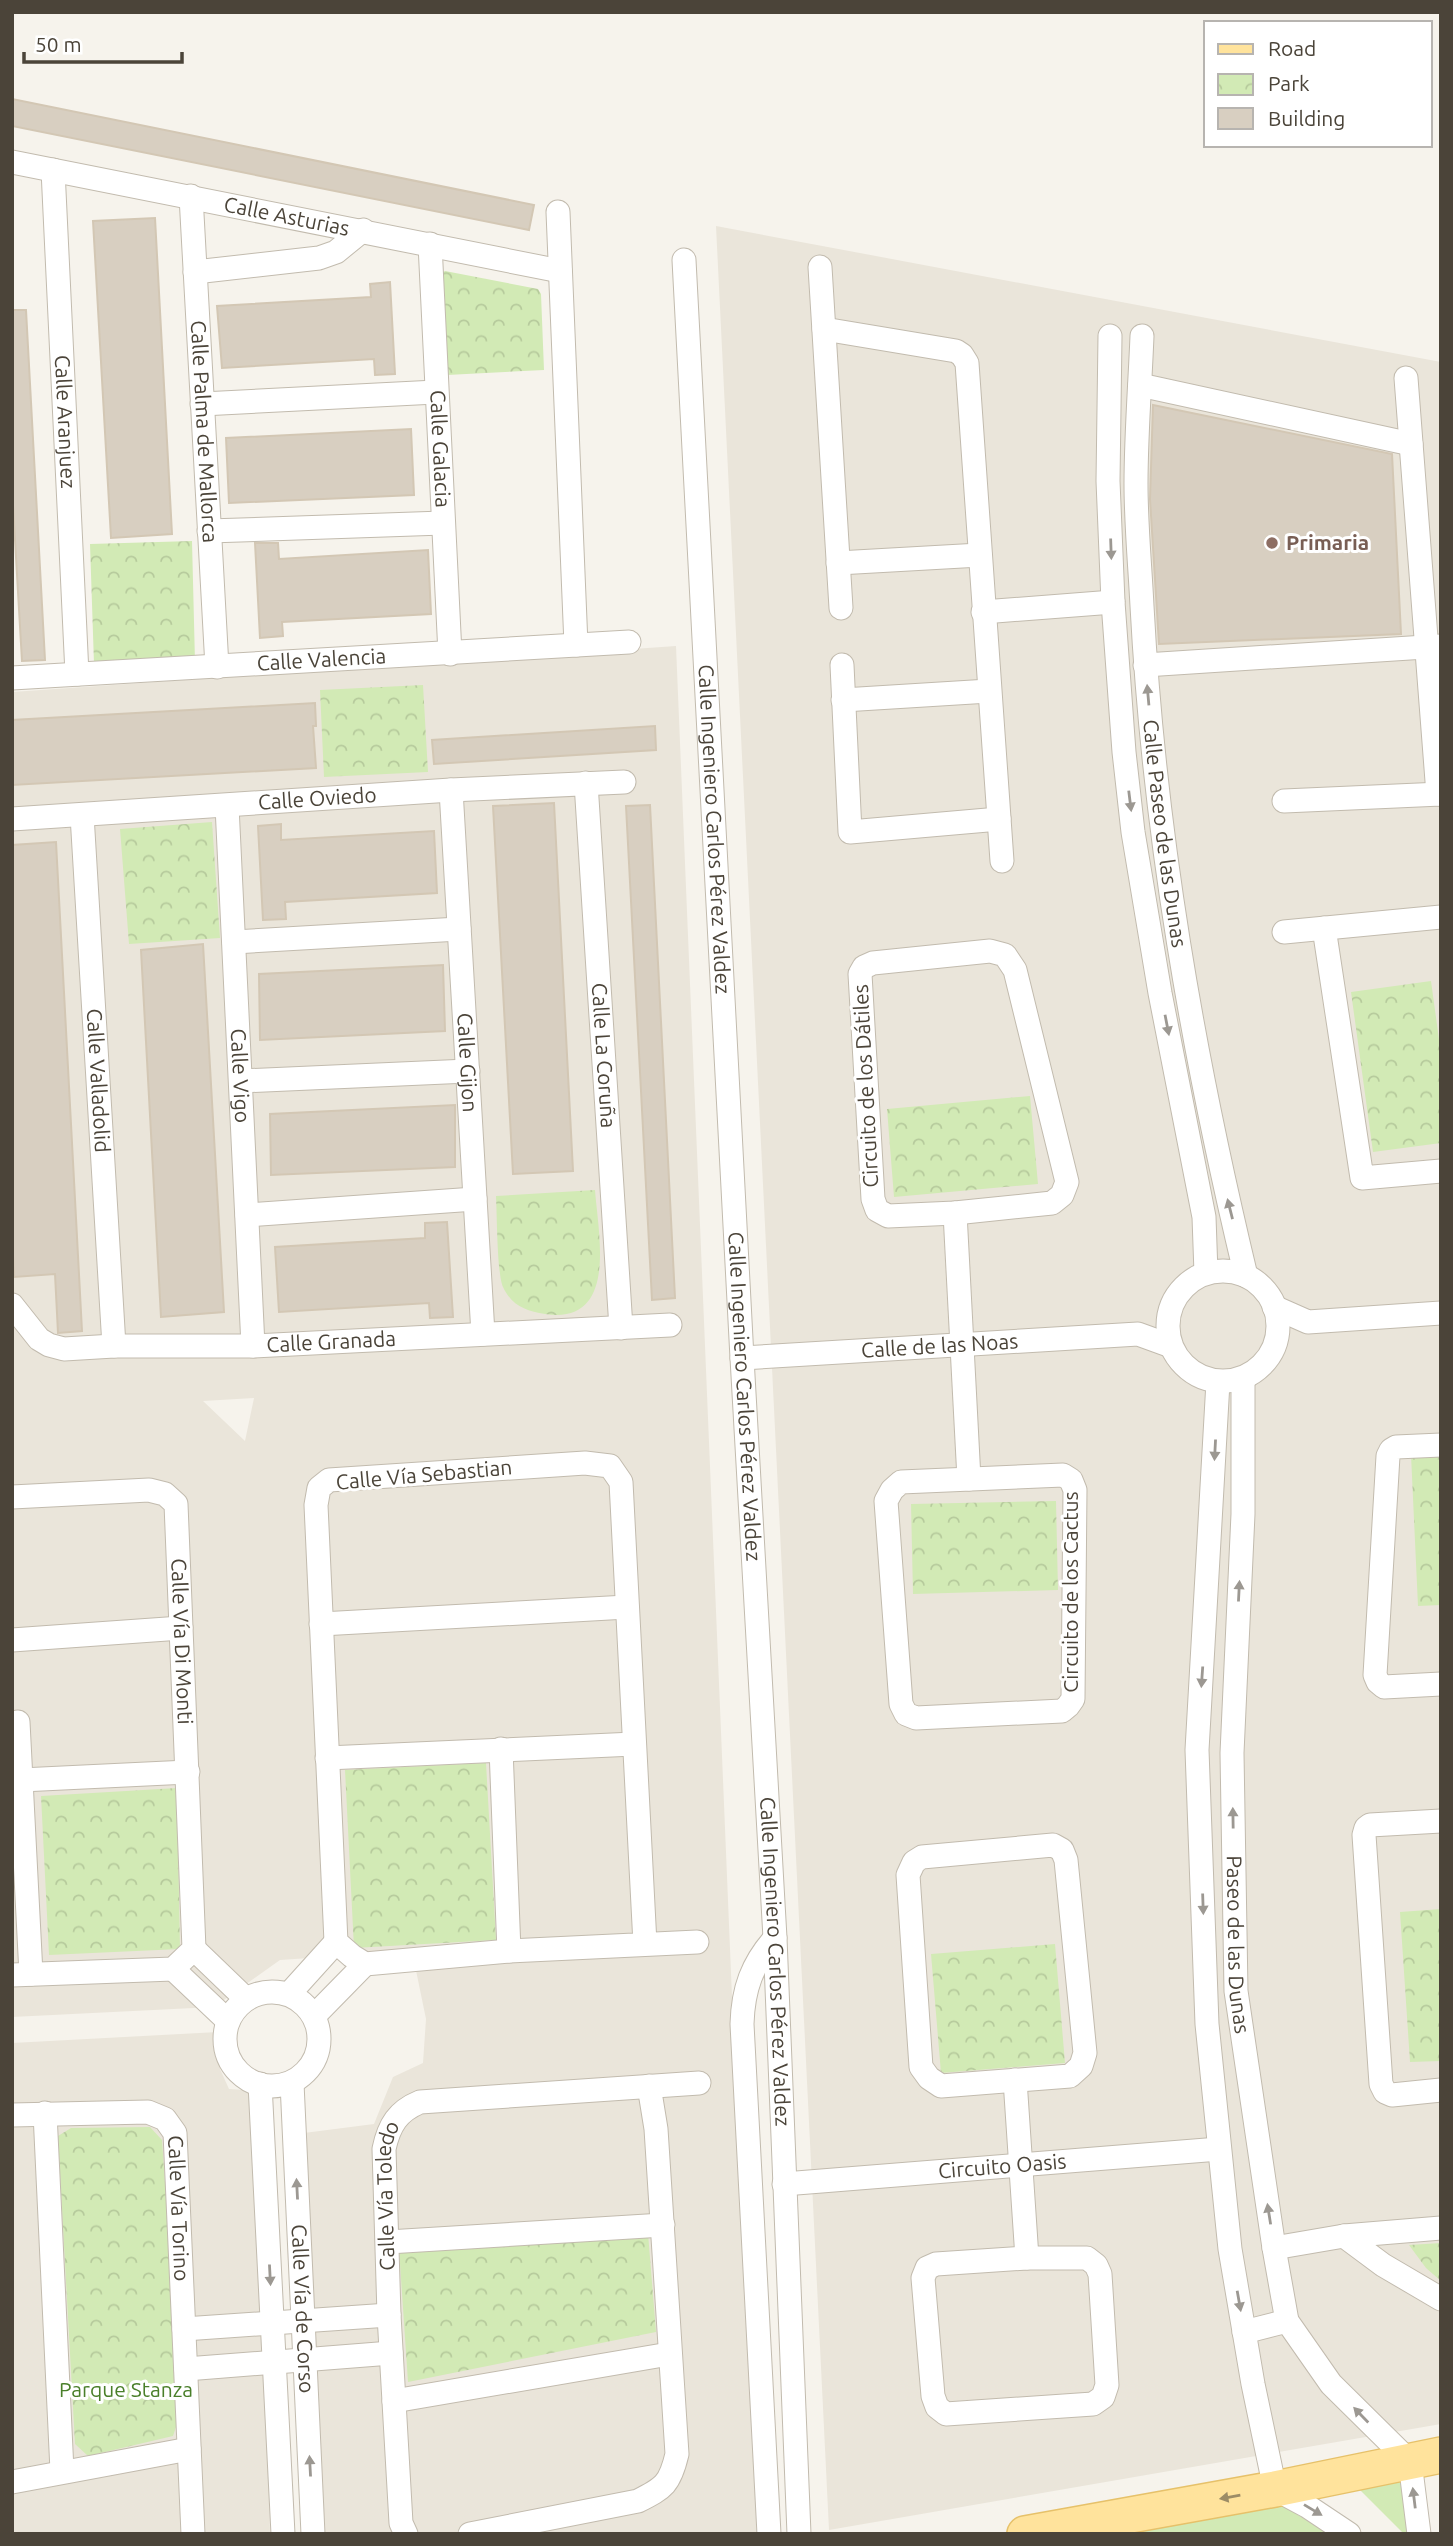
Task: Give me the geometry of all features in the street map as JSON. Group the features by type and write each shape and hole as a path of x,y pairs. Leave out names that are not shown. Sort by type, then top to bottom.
{"main road":[{"path":"1025,2534 1275,2489 1425,2458"}],"street":[{"name":"Calle Asturias","path":"12,162 560,271"},
{"name":"Calle Aranjuez","path":"53,170 78,674"},
{"name":"Calle Palma de Mallorca","path":"191,196 217,667"},
{"path":"558,212 576,645"},
{"path":"195,272 319,258 336,252 363,230"},
{"name":"Calle Galacia","path":"430,244 450,654"},
{"name":"Calle Ingeniero Carlos Pérez Valdez","path":"684,260 775,1938 799,2534"},
{"path":"820,268 841,608"},
{"path":"824,329 956,351 967,363 1002,861"},
{"name":"Calle Paseo de las Dunas","path":"1110,336 1108,481 1113,602 1124,752 1133,832 1160,993 1204,1217 1206,1273"},
{"name":"Calle Paseo de las Dunas","path":"1142,336 1136,486 1152,749 1165,855 1194,1040 1246,1276"},
{"path":"1284,800 1439,794 1434,647 1406,378"},
{"path":"1139,385 1411,444"},
{"path":"202,404 436,392"},
{"path":"1108,481 1136,486"},
{"path":"209,531 443,523"},
{"path":"838,563 980,555"},
{"path":"983,612 1113,602"},
{"name":"Calle Valencia","path":"12,678 629,642"},
{"path":"1145,665 1434,647"},
{"path":"842,664 850,832 999,819"},
{"path":"844,700 989,691"},
{"path":"1124,752 1152,749"},
{"name":"Calle Oviedo","path":"12,819 450,790 624,782"},
{"name":"Calle La Coruña","path":"586,783 621,1328"},
{"name":"Calle Gijon","path":"450,790 483,1334"},
{"name":"Calle Vigo","path":"228,806 253,1346"},
{"name":"Calle Valladolid","path":"82,815 114,1346"},
{"path":"1284,932 1441,917"},
{"path":"1324,928 1362,1178 1441,1171"},
{"path":"234,942 459,929"},
{"name":"Circuito de los Dátiles","path":"990,951 1005,955 1015,970 1067,1182 1062,1195 1052,1203 954,1213 888,1216 877,1210 873,1199 860,974 864,967 873,963 990,951"},
{"path":"240,1080 468,1071"},
{"path":"247,1215 475,1199"},
{"path":"954,1213 969,1479"},
{"path":"1275,1344 1278,1319 1274,1307 1258,1283 1226,1270 1206,1273 1192,1279 1173,1301 1168,1315 1171,1346 1178,1360 1203,1378 1219,1382 1243,1378 1262,1364 1275,1344 1308,1322"},
{"name":"Calle Granada","path":"12,1305 39,1339 64,1349 114,1346 253,1346 670,1325"},
{"path":"1274,1307 1308,1322 1441,1313"},
{"name":"Calle de las Noas","path":"1138,1334 1168,1315"},
{"name":"Calle de las Noas","path":"742,1358 1138,1334 1171,1346"},
{"name":"Paseo de las Dunas","path":"1243,1378 1242,1514 1232,1753 1236,1991 1287,2321 1331,2384 1425,2458"},
{"name":"Paseo de las Dunas","path":"1219,1382 1197,1750 1206,1992 1230,2249 1275,2489"},
{"path":"1441,1445 1396,1447 1388,1456 1375,1675 1384,1687 1441,1684"},
{"name":"Calle Vía Sebastian","path":"336,1942 316,1505 319,1488 329,1480 584,1462 610,1466 621,1482 645,1944"},
{"name":"Circuito de los Cactus","path":"1063,1475 1071,1480 1076,1490 1073,1699 1062,1711 916,1718 906,1714 901,1704 886,1501 892,1490 901,1482 969,1479 1063,1475"},
{"name":"Calle Vía Di Monti","path":"12,1497 149,1490 165,1494 176,1504 194,1949"},
{"path":"321,1624 627,1607"},
{"path":"12,1640 181,1628"},
{"path":"18,1722 22,1974 173,1969 194,1949 246,1999"},
{"path":"327,1758 634,1744"},
{"path":"501,1749 509,1951"},
{"path":"21,1780 188,1772"},
{"path":"1441,1821 1370,1825 1364,1835 1381,2084 1385,2092 1392,2095 1441,2090"},
{"path":"1053,1845 1062,1850 1066,1860 1085,2053 1081,2066 1070,2076 1015,2080 941,2086 929,2078 921,2067 908,1875 914,1862 922,1857 1053,1845"},
{"path":"769,2534 742,2000 759,1956 775,1938"},
{"path":"289,1994 336,1942 365,1964 509,1951 697,1942"},
{"path":"314,2017 365,1964"},
{"path":"173,1969 228,2021"},
{"path":"275,1991 289,1994 300,2001 318,2025 319,2043 314,2060 292,2083 277,2086 260,2084 242,2075 232,2064 226,2050 228,2021 235,2009 246,1999 275,1991"},
{"path":"1206,1992 1236,1991"},
{"path":"1015,2080 1027,2259"},
{"name":"Calle Vía de Corso","path":"292,2083 313,2534"},
{"name":"Calle Vía Toledo","path":"406,2534 401,2523 391,2353 384,2149 387,2132 395,2119 406,2108 421,2102 699,2083"},
{"name":"Calle Vía de Corso","path":"260,2084 283,2534"},
{"path":"470,2534 638,2501 663,2488 672,2475 677,2454 656,2129 649,2086"},
{"name":"Calle Vía Torino","path":"12,2115 148,2112 165,2119 175,2133 193,2534"},
{"path":"45,2113 62,2471"},
{"name":"Circuito Oasis","path":"784,2184 1219,2149"},
{"path":"388,2242 663,2225"},
{"path":"1275,2248 1344,2236 1441,2228"},
{"path":"1344,2236 1383,2265 1441,2299"},
{"path":"1087,2258 1096,2265 1100,2274 1107,2385 1103,2396 1093,2404 946,2414 937,2407 933,2396 923,2278 927,2268 936,2264 1027,2259 1087,2258"},
{"path":"184,2329 389,2315"},
{"path":"1244,2332 1287,2321"},
{"path":"186,2369 391,2353"},
{"path":"394,2401 669,2354"},
{"path":"12,2482 189,2449"},
{"path":"1419,2534 1425,2458"},
{"path":"1275,2489 1307,2506 1349,2534"}],"shaded area":[{"path":"716,226 1441,362 1441,2424 829,2530"},
{"path":"676,646 732,1997 765,2534 325,2534 304,2133 374,2124 393,2077 423,2063 426,2019 412,1951 280,1960 214,2007 12,2017 12,692","holes":["254,1398 245,1441 203,1401"]},
{"path":"218,2032 220,2069 229,2089 262,2091 270,2534 12,2534 12,2043"}],"green space":[{"path":"445,271 538,289 541,294 544,370 447,375 442,273"},
{"path":"192,541 195,662 94,664 90,544"},
{"path":"423,685 428,772 324,777 320,690"},
{"path":"212,822 220,938 129,944 120,829"},
{"path":"1431,981 1441,1054 1441,1143 1373,1152 1351,992"},
{"path":"1030,1096 1038,1184 894,1197 887,1109"},
{"path":"595,1190 600,1251 599,1272 594,1291 584,1305 569,1314 545,1314 520,1307 511,1299 501,1280 496,1196"},
{"path":"1441,1450 1441,1605 1418,1606 1411,1455"},
{"path":"1056,1501 1058,1590 913,1594 911,1504"},
{"path":"486,1763 496,1940 354,1948 345,1770"},
{"path":"177,1788 180,1949 49,1955 41,1796"},
{"path":"1441,1909 1441,2061 1410,2062 1400,1912"},
{"path":"1055,1944 1065,2063 941,2073 931,1954"},
{"name":"Parque Stanza","path":"150,2127 162,2140 181,2412 173,2436 88,2456 75,2444 58,2136 71,2128"},
{"path":"648,2233 656,2332 408,2382 399,2249"},
{"path":"1441,2243 1441,2281 1426,2268 1409,2245"},
{"path":"1415,2478 1422,2534 1404,2534 1354,2484"},
{"path":"1270,2497 1328,2534 1076,2534"}],"building":[{"path":"12,99 534,205 529,230 12,126"},
{"path":"155,218 172,534 111,538 93,221"},
{"path":"390,282 395,374 375,375 374,359 222,368 217,306 371,297 370,284"},
{"path":"12,310 26,310 45,660 22,661 12,488"},
{"name":"Primaria","path":"1153,405 1392,454 1401,634 1159,644 1150,499"},
{"path":"411,429 414,495 229,503 226,438"},
{"path":"255,543 278,543 279,559 428,550 431,614 282,622 283,636 260,638"},
{"path":"315,703 316,726 313,726 316,768 12,785 12,720"},
{"path":"655,726 656,750 434,764 432,740"},
{"path":"554,803 573,1171 513,1174 493,806"},
{"path":"650,805 675,1298 652,1300 626,806"},
{"path":"281,824 281,840 434,831 437,893 285,902 286,919 263,920 258,826"},
{"path":"56,842 82,1331 58,1333 55,1274 14,1277 12,1236 12,845"},
{"path":"203,944 224,1312 161,1317 141,950"},
{"path":"443,965 445,1031 260,1040 259,974"},
{"path":"455,1105 455,1167 271,1175 270,1114"},
{"path":"447,1222 453,1317 430,1318 429,1303 279,1312 275,1247 425,1238 425,1223"}],"place":[{"name":"Primaria","path":"1272,543"}]}
